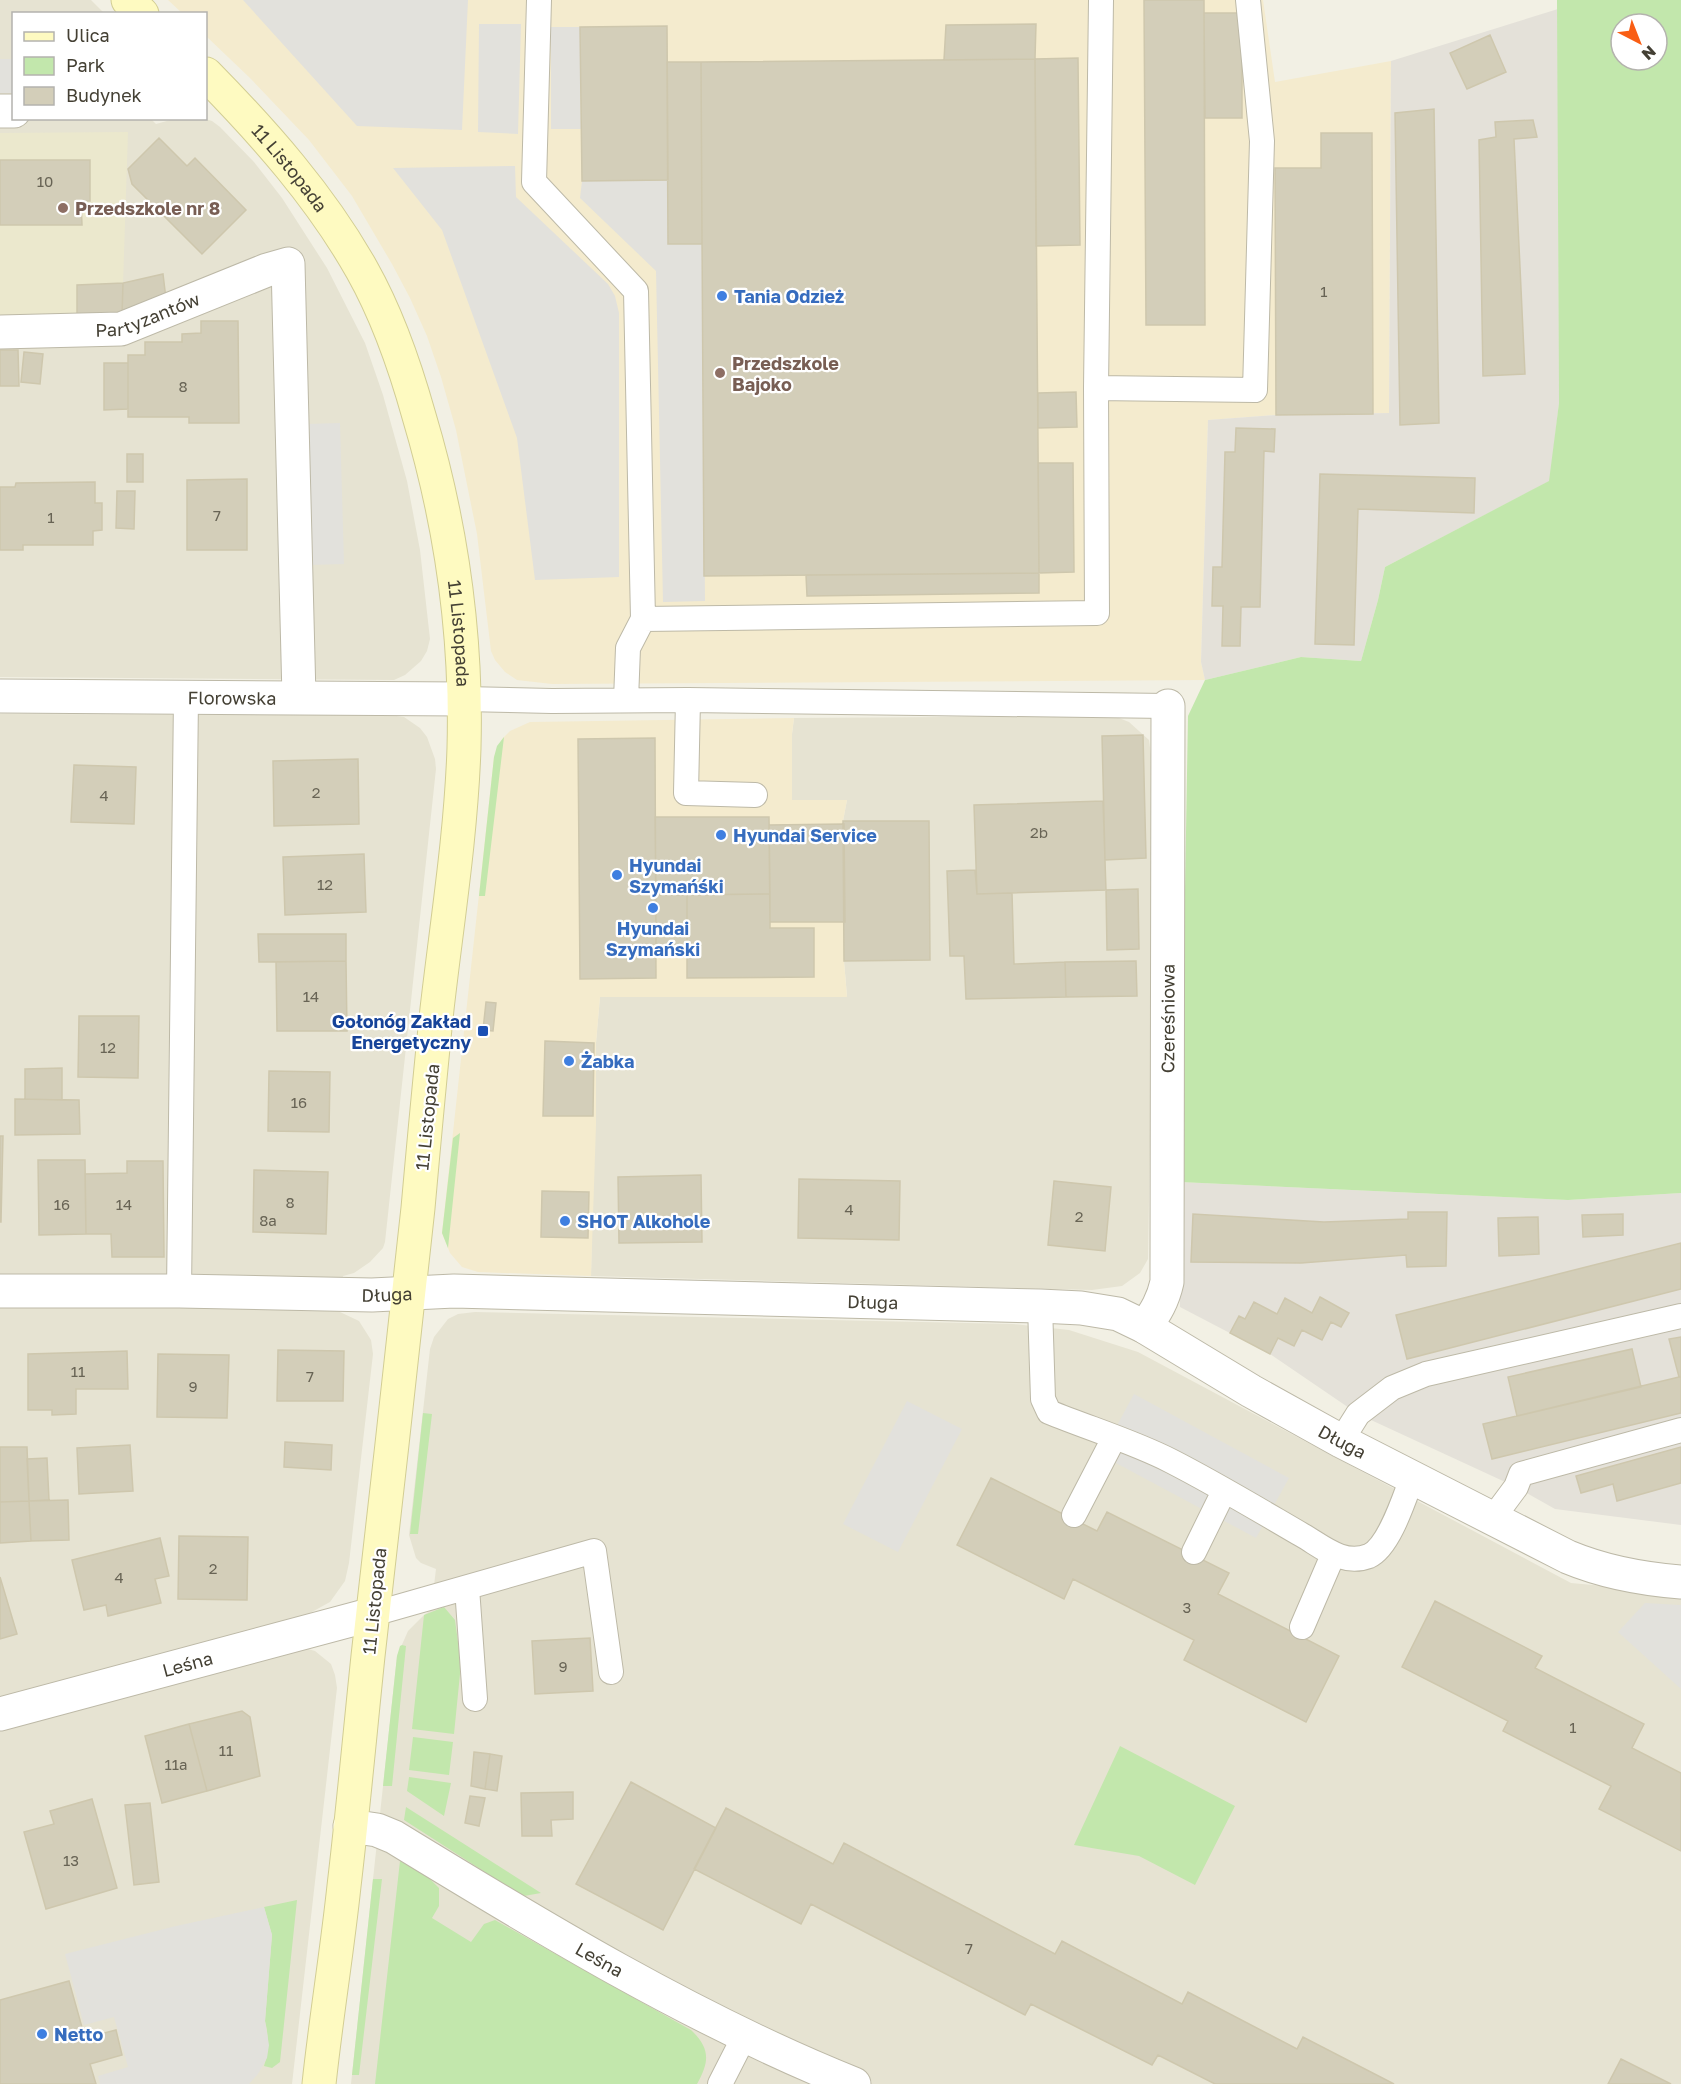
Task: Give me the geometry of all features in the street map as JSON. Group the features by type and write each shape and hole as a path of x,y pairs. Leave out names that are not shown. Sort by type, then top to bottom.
{"street":[{"path":"128,0 140,12"},
{"name":"11 Listopada","path":"207,76 255,125 293,170 338,231 362,270 382,310 416,404 439,491 458,608 464,699 464,757 458,832 437,1011 409,1293 320,2084"},
{"name":"Partyzantów","path":"0,332 121,329 267,270 288,264 299,697"},
{"name":"Florowska","path":"0,696 464,699"},
{"name":"Czereśniowa","path":"1145,1327 1164,1297 1167,1282 1168,706"},
{"name":"Długa","path":"0,1291 372,1294 453,1291 1040,1306 1081,1308 1118,1314 1145,1327 1251,1391 1341,1441 1568,1557 1594,1568 1681,1582"},
{"name":"Leśna","path":"0,1714 373,1614"},
{"name":"Leśna","path":"350,1826 377,1830 394,1836 541,1926 659,1992 745,2035 854,2084"}],"lane":[{"path":"539,0 534,182 636,291 643,619 628,648 626,700"},
{"path":"643,619 1097,613 1096,388 1101,0"},
{"path":"1096,388 1255,390 1262,141 1248,0"},
{"path":"179,1291 186,697"},
{"path":"464,699 1168,706"},
{"path":"688,700 686,793 755,795"},
{"path":"1040,1306 1043,1399 1049,1412 1170,1461 1333,1555 1349,1559 1367,1557 1379,1551 1399,1513 1412,1478"},
{"path":"1341,1441 1358,1414 1392,1388 1426,1374 1681,1316"},
{"path":"1493,1518 1516,1487 1521,1474 1681,1430"},
{"path":"1074,1515 1114,1438"},
{"path":"1194,1552 1224,1491"},
{"path":"373,1614 594,1551 611,1672"},
{"path":"1302,1627 1333,1555"},
{"path":"467,1588 475,1699"},
{"path":"720,2084 745,2035"}],"shaded area":[{"path":"0,0 91,0 103,12 12,12 12,120 152,120 156,124 170,120 207,120 220,127 254,162 282,198 327,268 365,343 383,395 407,481 420,550 430,639 421,661 405,675 394,680 0,677"},
{"path":"168,0 1263,0 1275,82 1391,61 1389,413 1276,415 1208,420 1201,662 1205,680 552,684 517,680 505,672 491,651 477,534 456,430 427,336 410,298 352,196 309,140 207,37 207,12 181,12"},
{"path":"243,0 468,0 462,130 357,126"},
{"path":"1558,9 1559,403 1550,481 1385,567 1361,661 1301,657 1205,680 1201,662 1208,420 1276,415 1389,413 1391,61"},
{"path":"479,24 521,24 518,134 478,132"},
{"path":"551,27 580,27 581,129 551,129"},
{"path":"0,59 12,59 12,93 0,93"},
{"name":"Przedszkole nr 8","path":"128,132 122,315 0,316 0,133"},
{"path":"515,166 516,197 608,284 615,296 619,313 619,577 535,580 517,438 442,230 393,168"},
{"path":"668,180 668,244 702,244 705,601 663,602 656,271 580,198 582,181"},
{"path":"340,423 344,564 310,565 306,424"},
{"path":"0,714 389,715 404,717 420,728 427,737 435,759 436,769 385,1242 383,1248 370,1262 354,1273 343,1276 340,1312 359,1321 371,1340 373,1354 345,1581 330,1602 310,1613 308,1649 315,1651 331,1664 337,1688 292,2084 0,2084"},
{"path":"1114,716 1129,722 1149,740 1156,791 1148,1259 1140,1273 1122,1286 1092,1290 591,1276 596,1043 600,997 847,996 844,961 843,821 847,800 792,800 794,718"},
{"path":"794,718 792,800 847,800 843,821 844,961 847,997 600,997 596,1043 591,1276 478,1272 462,1267 450,1253 442,1233 494,757 502,739 510,731 530,722"},
{"path":"1180,1182 1568,1200 1681,1193 1681,1525 1555,1509 1516,1487 1358,1414 1270,1354 1180,1307"},
{"path":"475,1312 1013,1324 1069,1330 1138,1352 1571,1583 1681,1593 1681,2084 351,2084 397,1656 408,1631 431,1610 436,1569 421,1563 416,1558 409,1535 430,1349 434,1337 448,1319 458,1314"},
{"path":"1134,1394 1289,1478 1256,1538 1101,1455"},
{"path":"907,1401 962,1429 898,1552 843,1524"},
{"path":"1645,1603 1681,1605 1681,1689 1618,1632"},
{"path":"264,1907 272,1935 265,2021 269,2045 267,2058 249,2084 100,2084 98,2076 128,2067 114,2017 84,2025 65,1954"}],"green space":[{"path":"1557,0 1681,0 1681,1193 1568,1200 1180,1182 1188,716 1205,680 1301,657 1361,661 1385,567 1549,481 1559,403"},
{"path":"504,737 485,896 479,896 494,757 497,746"},
{"path":"460,1133 448,1248 442,1233 453,1138"},
{"path":"423,1413 432,1414 418,1534 410,1534"},
{"path":"444,1607 455,1620 461,1664 454,1734 412,1729 424,1615"},
{"path":"402,1645 406,1646 392,1786 383,1786 397,1656"},
{"path":"413,1737 453,1742 449,1775 409,1770"},
{"path":"1120,1746 1235,1806 1195,1885 1139,1856 1074,1845"},
{"path":"409,1777 451,1783 444,1816 407,1791"},
{"path":"406,1807 541,1893 524,1896 516,1892 404,1820"},
{"path":"400,1861 427,1876 439,1888 439,1906 432,1918 471,1942 484,1924 495,1920 691,2030 702,2043 706,2055 706,2062 697,2084 375,2084"},
{"path":"373,1879 382,1879 359,2075 352,2075"},
{"path":"297,1900 280,2062 272,2068 264,2066 268,2050 265,2021 272,1935 264,1907"}],"building":[{"path":"1144,0 1204,0 1205,325 1146,325"},
{"path":"1204,13 1242,13 1242,118 1205,118"},
{"path":"1036,24 1035,59 944,60 946,25"},
{"path":"667,26 668,180 582,181 580,27"},
{"path":"1490,35 1506,72 1467,89 1450,53"},
{"path":"1078,58 1080,245 1036,246 1035,59"},
{"path":"1035,59 1039,573 704,576 701,62"},
{"path":"667,62 701,62 702,244 668,244"},
{"path":"1434,109 1439,423 1400,425 1395,113"},
{"path":"1533,120 1537,137 1514,139 1525,374 1483,376 1479,140 1496,137 1495,122"},
{"path":"1321,133 1372,133 1373,414 1276,415 1275,168 1321,168"},
{"path":"159,138 187,166 195,158 246,210 202,254 132,184 128,169"},
{"path":"0,160 90,160 90,201 81,201 82,225 0,225"},
{"path":"163,274 166,299 122,315 123,283"},
{"path":"123,283 122,315 77,315 77,285"},
{"path":"201,321 238,321 239,423 189,423 189,417 128,417 128,355 145,355 145,342 182,342 182,334 201,333"},
{"path":"0,350 18,350 19,386 0,386"},
{"path":"24,352 43,354 40,384 21,382"},
{"path":"104,363 128,363 128,409 104,410"},
{"path":"1076,392 1077,427 1038,428 1038,393"},
{"path":"1236,428 1275,429 1274,452 1264,451 1260,607 1241,607 1240,646 1222,646 1223,606 1212,606 1213,567 1222,567 1225,452 1235,452"},
{"path":"127,454 143,454 143,482 127,482"},
{"path":"1038,463 1073,463 1074,572 1039,573"},
{"path":"1320,474 1475,478 1474,513 1358,509 1354,645 1315,644"},
{"path":"247,479 247,550 187,550 187,480"},
{"path":"95,482 95,503 102,503 102,530 93,531 93,545 23,545 23,550 0,550 0,487 15,487 16,483"},
{"path":"117,491 135,491 134,529 116,528"},
{"path":"1039,573 1039,593 807,596 806,575"},
{"path":"1143,735 1146,858 1105,860 1102,736"},
{"name":"Hyundai Szymańśki","path":"655,738 656,978 580,979 578,739"},
{"path":"358,759 359,824 274,826 273,761"},
{"path":"74,765 136,767 134,824 71,822"},
{"path":"1103,801 1106,890 977,894 974,805"},
{"path":"655,817 769,817 770,894 656,895"},
{"path":"843,821 929,821 930,960 844,961"},
{"path":"844,824 845,922 770,922 769,825"},
{"path":"364,854 366,912 285,915 283,857"},
{"path":"975,870 977,894 1012,893 1014,964 1065,962 1066,997 966,999 964,956 950,956 947,871"},
{"path":"1138,889 1139,949 1107,950 1106,890"},
{"path":"770,894 770,928 814,928 814,977 687,978 687,895"},
{"path":"656,895 687,895 687,955 656,955"},
{"path":"258,934 346,934 346,961 259,962"},
{"path":"346,961 347,1031 277,1031 276,962"},
{"path":"1136,961 1137,996 1066,997 1065,962"},
{"path":"486,1002 496,1003 493,1031 483,1030"},
{"path":"79,1016 139,1016 138,1078 78,1077"},
{"name":"Żabka","path":"545,1041 594,1043 593,1116 543,1116"},
{"path":"62,1068 62,1100 25,1099 25,1069"},
{"path":"269,1071 330,1072 329,1132 268,1131"},
{"path":"15,1099 79,1100 80,1134 15,1135"},
{"path":"0,1136 3,1136 1,1222 0,1222"},
{"path":"38,1160 85,1160 86,1234 39,1235"},
{"path":"127,1161 163,1161 164,1257 112,1257 111,1234 86,1234 85,1174 127,1173"},
{"path":"254,1170 328,1172 326,1234 253,1232"},
{"path":"701,1175 702,1242 619,1243 618,1177"},
{"path":"799,1179 900,1181 899,1240 798,1238"},
{"path":"1054,1181 1111,1187 1105,1251 1048,1245"},
{"path":"542,1191 589,1192 588,1238 541,1237"},
{"path":"1408,1212 1447,1212 1446,1266 1407,1267 1406,1255 1301,1263 1191,1262 1193,1214 1324,1222 1408,1219"},
{"path":"1623,1214 1623,1235 1583,1237 1582,1215"},
{"path":"1538,1217 1539,1254 1499,1256 1498,1218"},
{"path":"1681,1243 1681,1289 1407,1359 1396,1315"},
{"path":"1320,1297 1349,1313 1341,1327 1331,1322 1322,1340 1302,1330 1294,1346 1278,1338 1270,1354 1230,1333 1239,1316 1245,1319 1254,1302 1277,1314 1285,1298 1312,1313"},
{"path":"1681,1337 1681,1377 1679,1377 1669,1339"},
{"path":"1632,1349 1641,1387 1517,1416 1508,1377"},
{"path":"278,1350 344,1351 343,1401 277,1401"},
{"path":"127,1351 128,1389 76,1389 76,1414 52,1415 52,1410 28,1410 28,1354"},
{"path":"158,1354 229,1355 227,1418 157,1417"},
{"path":"1681,1377 1681,1413 1492,1459 1483,1424"},
{"path":"285,1442 332,1445 331,1470 284,1467"},
{"path":"130,1445 133,1491 79,1494 77,1448"},
{"path":"0,1447 27,1447 29,1501 0,1502"},
{"path":"1681,1447 1681,1483 1617,1501 1613,1484 1581,1493 1576,1476"},
{"path":"47,1458 49,1500 29,1501 27,1459"},
{"path":"991,1478 1097,1531 1107,1512 1229,1573 1218,1594 1339,1656 1306,1722 1184,1660 1194,1640 1073,1579 1064,1599 957,1545"},
{"path":"68,1500 69,1540 31,1541 29,1501"},
{"path":"29,1501 31,1541 0,1543 0,1502"},
{"path":"179,1536 248,1537 247,1600 178,1599"},
{"path":"160,1538 169,1576 155,1579 161,1603 108,1616 106,1605 84,1610 72,1560"},
{"path":"0,1577 17,1634 0,1639"},
{"path":"1435,1601 1542,1656 1535,1668 1644,1724 1632,1748 1681,1773 1681,1851 1599,1809 1611,1786 1503,1731 1508,1721 1402,1667"},
{"path":"590,1638 593,1691 535,1694 532,1641"},
{"path":"242,1711 250,1717 260,1776 207,1791 189,1724"},
{"path":"189,1724 207,1791 162,1803 145,1736"},
{"path":"474,1752 490,1754 485,1789 471,1786"},
{"path":"490,1754 502,1756 497,1791 485,1789"},
{"path":"631,1782 716,1828 663,1930 576,1884"},
{"path":"573,1792 573,1819 551,1820 552,1836 522,1836 521,1793"},
{"path":"470,1796 485,1798 479,1826 465,1823"},
{"path":"92,1799 117,1888 46,1909 24,1832 54,1824 50,1811"},
{"path":"150,1803 159,1882 134,1885 125,1805"},
{"path":"726,1808 833,1864 844,1843 1055,1954 1062,1941 1182,2004 1188,1992 1297,2049 1303,2037 1394,2084 1215,2084 1158,2055 1152,2065 1031,2004 1025,2015 811,1904 801,1924 694,1869"},
{"name":"Netto","path":"69,1981 85,2038 116,2030 122,2055 90,2064 96,2084 0,2084 0,2000"},
{"path":"1621,2059 1671,2084 1608,2084"}],"place":[{"name":"Przedszkole nr 8","path":"63,208"},
{"name":"Tania Odzież","path":"722,296"},
{"name":"Przedszkole Bajoko","path":"720,373"},
{"name":"Hyundai Service","path":"721,835"},
{"name":"Hyundai Szymańśki","path":"617,875"},
{"name":"Hyundai Szymański","path":"653,908"},
{"name":"Gołonóg Zakład Energetyczny","path":"483,1031"},
{"name":"Żabka","path":"569,1061"},
{"name":"SHOT Alkohole","path":"565,1221"},
{"name":"Netto","path":"42,2034"}]}
